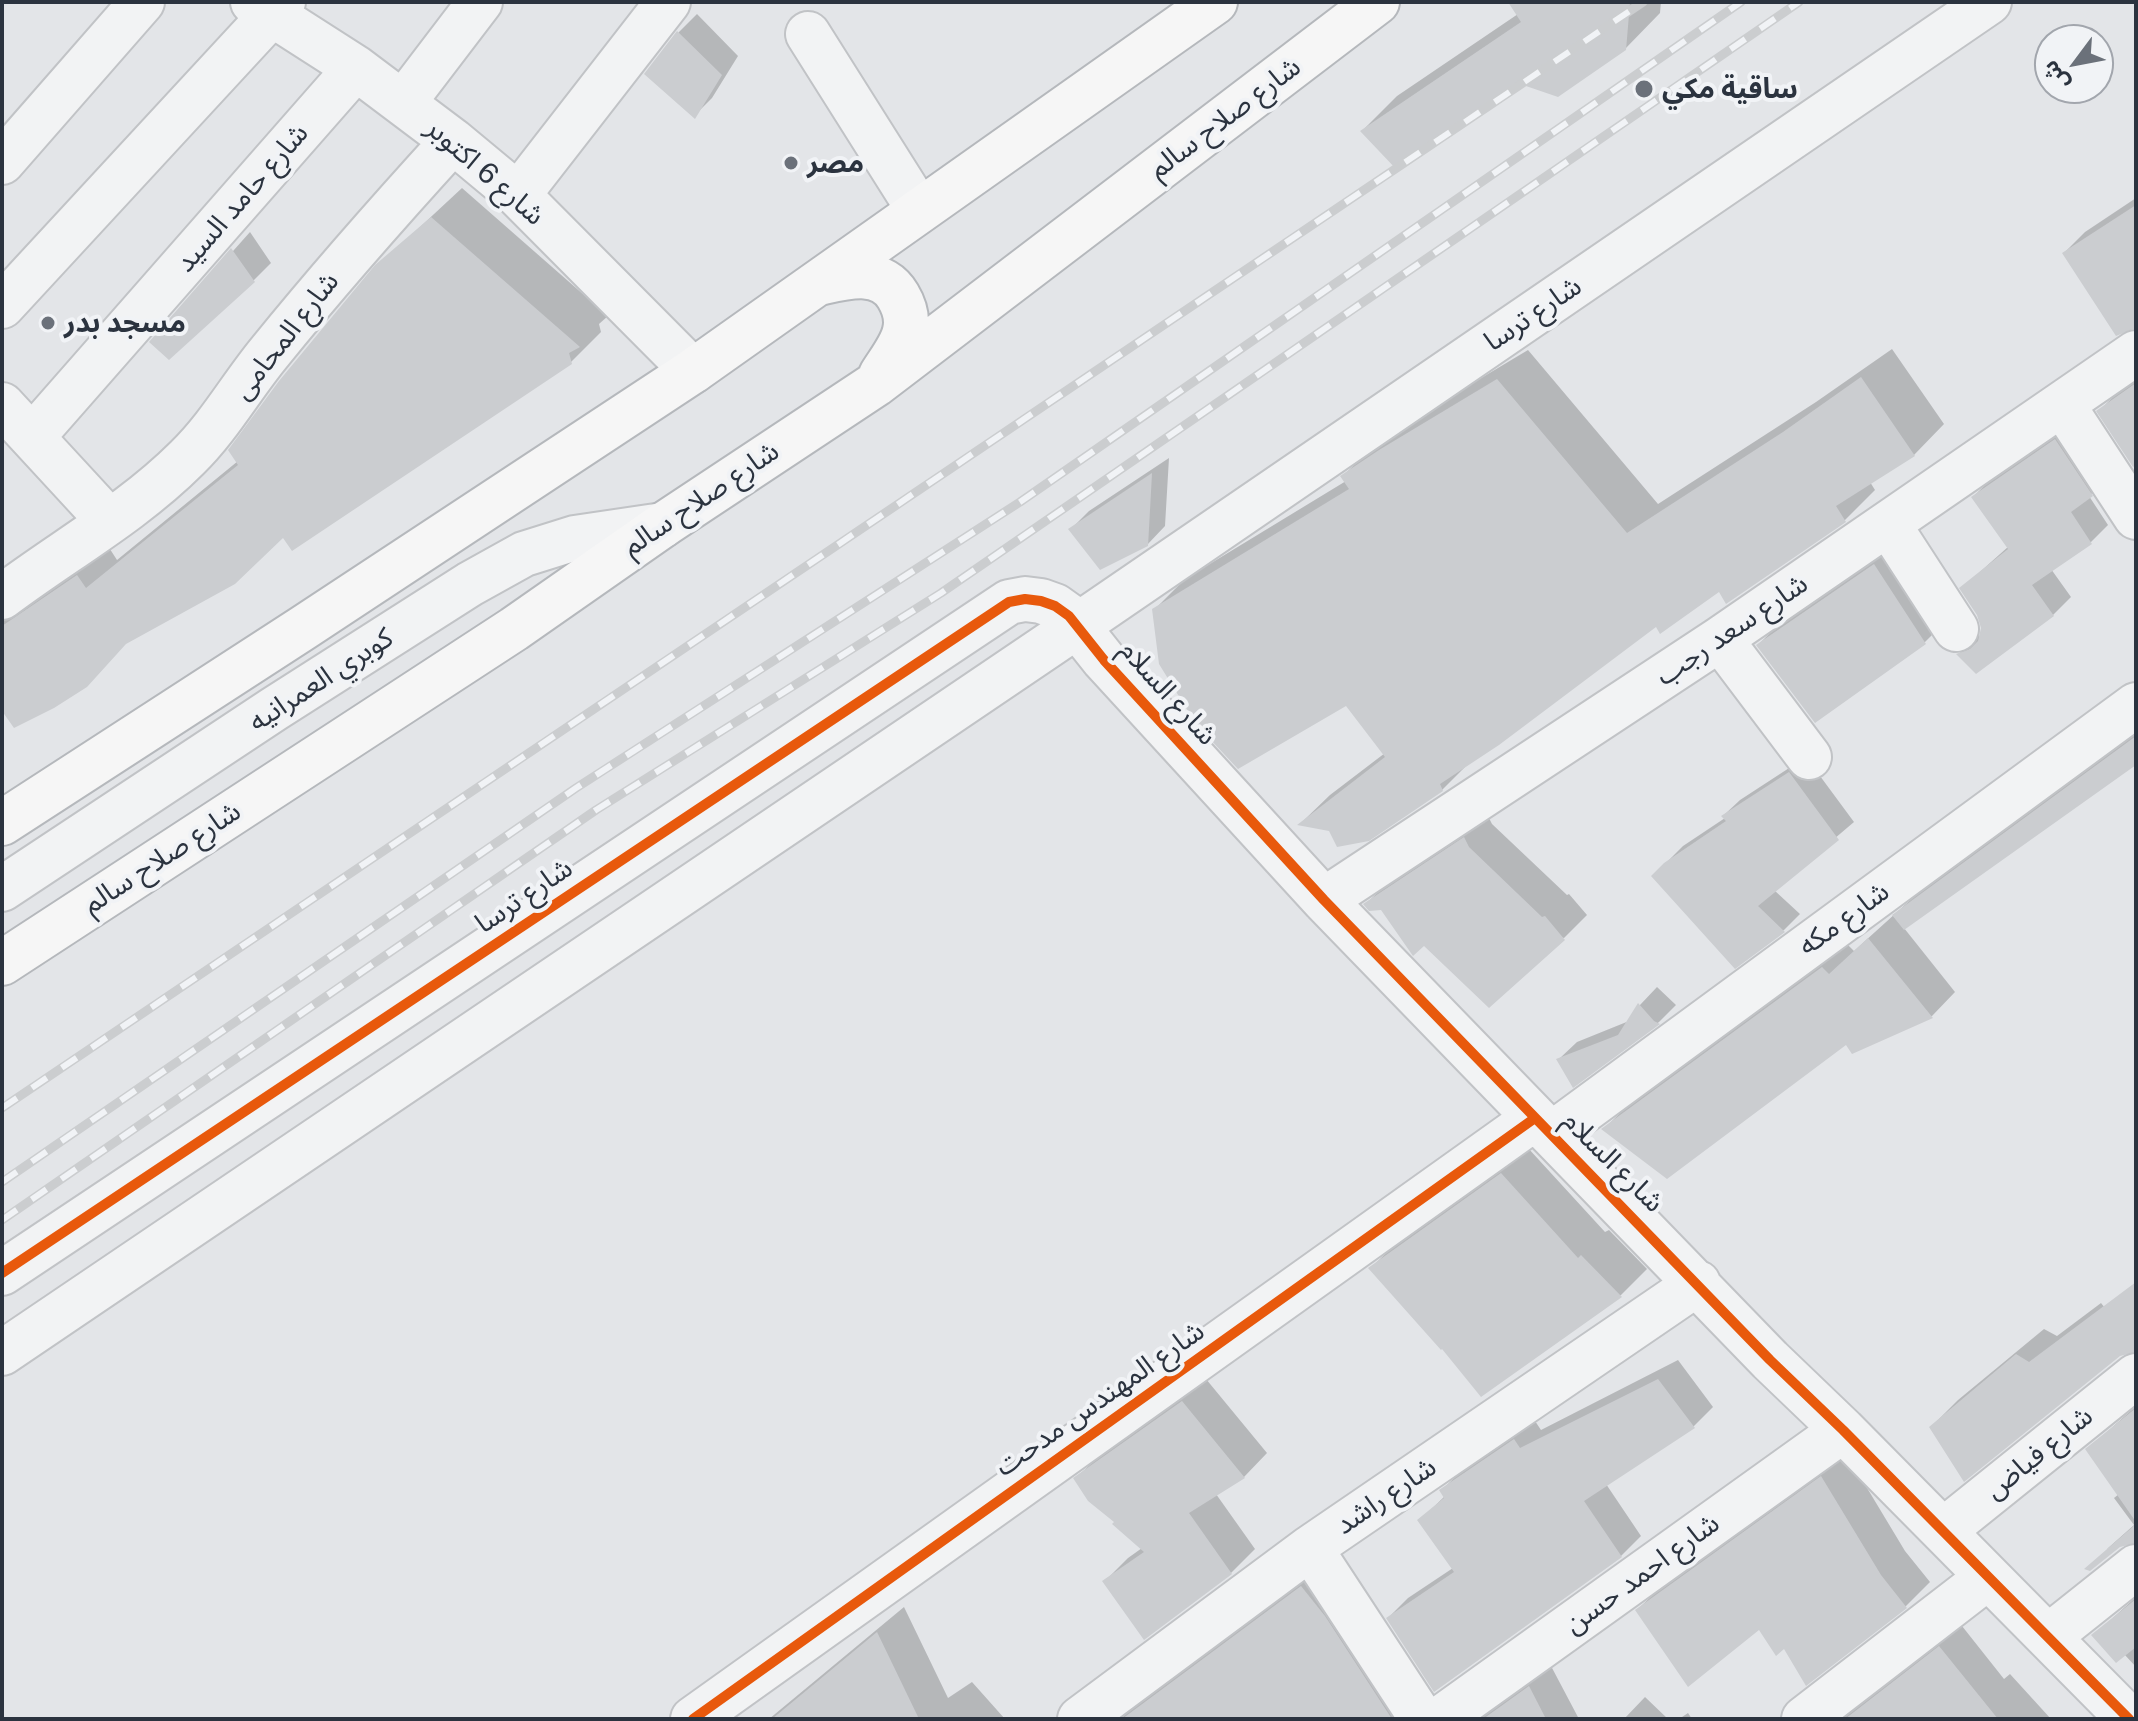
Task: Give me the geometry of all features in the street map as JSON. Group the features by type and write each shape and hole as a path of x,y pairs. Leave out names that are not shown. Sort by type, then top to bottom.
{"highway":[{"path":"2,823 693,371 1215,2"},
{"name":"شارع صلاح سالم","path":"2,963 514,629 663,525 876,384 1377,2"},
{"path":"814,284 848,276 872,276 893,287 905,308 905,332 876,384"}],"street":[{"path":"2,162 142,2"},
{"path":"403,103 480,2"},
{"path":"518,195 668,2"},
{"name":"شارع ترسا","path":"2,1353 1077,626 1989,2"},
{"path":"2,306 270,6"},
{"name":"شارع 6 اكتوبر","path":"270,6 453,141 518,195 693,371"},
{"path":"808,34 919,210"},
{"name":"شارع حامد السيد","path":"12,419 356,68"},
{"name":"شارع المحامى","path":"2,597 152,492 189,456 223,417 251,374 314,297 453,141"},
{"name":"شارع سعد رجب","path":"1324,900 1720,639 2136,353"},
{"path":"2062,404 2136,517"},
{"path":"12,419 109,521"},
{"path":"1888,524 1956,629"},
{"name":"كوبري العمرانيه","path":"2,889 274,709 470,584 524,554 575,538 663,525"},
{"name":"شارع ترسا","path":"2,1273 1009,602 1025,599 1041,601 1055,606 1077,626"},
{"name":"شارع السلام","path":"1077,626 1104,660 1324,900 1770,1360 2129,1719"},
{"path":"1720,639 1809,757"},
{"name":"شارع مكه","path":"1544,1126 2136,705"},
{"name":"شارع المهندس مدحت","path":"693,1719 1544,1126"},
{"name":"شارع راشد","path":"1080,1719 1310,1548 1698,1283"},
{"name":"شارع فياض","path":"1943,1531 2136,1376"},
{"name":"شارع احمد حسن","path":"1440,1719 1843,1430"},
{"path":"1310,1548 1422,1719"},
{"path":"2048,1637 2136,1567"},
{"path":"1804,1719 1988,1577"}],"building":[{"name":"ساقية مكي","path":"1508,2 1630,2 1626,50 1558,97 1523,85 1397,170 1360,131 1521,22"},
{"path":"677,31 722,75 695,119 644,74"},
{"path":"2136,205 2136,328 2116,336 2062,253"},
{"path":"431,217 580,347 569,353 572,364 292,551 283,538 235,584 126,644 87,687 14,728 2,711 2,626 77,575 86,588 238,465 228,450 279,381 375,265"},
{"path":"231,248 255,282 169,360 149,342"},
{"path":"1861,377 1915,456 1836,506 1846,522 1726,604 1719,592 1660,634 1656,627 1499,745 1440,784 1443,791 1369,841 1337,847 1329,831 1297,825 1385,757 1346,706 1238,769 1196,724 1159,664 1152,609 1349,489 1340,476 1497,379 1627,533 1783,432"},
{"path":"2136,383 2136,465 2133,467 2096,411"},
{"path":"2055,439 2093,496 2071,512 2092,544 2032,585 2054,616 1976,674 1956,654 1970,649 1978,641 1981,628 1977,615 1959,588 2008,549 1971,497"},
{"path":"1152,473 1148,546 1100,570 1068,529"},
{"path":"1874,564 1926,644 1815,723 1756,645"},
{"path":"2136,736 2136,765 1904,930 1892,915"},
{"path":"1789,772 1839,840 1758,906 1785,932 1735,969 1651,876 1664,863 1726,821 1721,816"},
{"path":"1464,837 1469,847 1542,917 1545,916 1565,940 1489,1008 1424,946 1413,956 1381,910 1369,911 1363,904"},
{"path":"1868,938 1933,1018 1852,1054 1846,1045 1667,1179 1601,1129 1822,967 1829,974"},
{"path":"1638,1003 1660,1024 1573,1088 1556,1059 1618,1035"},
{"path":"1501,1173 1578,1258 1581,1255 1622,1297 1481,1397 1368,1268"},
{"path":"2136,1282 2136,1352 2120,1356 1964,1482 1929,1427 2016,1354 2029,1362"},
{"path":"1658,1379 1695,1428 1584,1501 1622,1557 1434,1692 1386,1618 1454,1572 1417,1520 1444,1498 1439,1490 1514,1439 1520,1448"},
{"path":"1182,1401 1245,1478 1189,1513 1232,1574 1144,1640 1102,1581 1144,1552 1088,1501 1073,1478"},
{"path":"2136,1408 2136,1522 2085,1449"},
{"path":"1821,1476 1881,1575 1907,1608 1806,1686 1784,1649 1776,1656 1759,1630 1688,1687 1635,1610"},
{"path":"2136,1524 2136,1543 2120,1547 2090,1571 2084,1569"},
{"path":"1301,1586 1325,1616 1392,1719 1122,1719"},
{"path":"2136,1599 2136,1647 2116,1663 2091,1635"},
{"path":"877,1632 919,1719 772,1719"},
{"path":"1939,1646 1998,1719 1845,1719"},
{"path":"1529,1686 1546,1719 1483,1719"}],"railway":[{"path":"2,1108 1643,2"},
{"path":"2,1182 576,788 1020,502 1741,2"},
{"path":"2,1220 596,810 941,593 1799,2"}],"cycle path":[{"path":"2,1273 1009,602 1025,599 1041,601 1069,616 1104,660 1324,900 1770,1360 2129,1719"},
{"path":"693,1719 1535,1118"}],"place":[{"name":"ساقية مكي","path":"1644,89"},
{"name":"مصر","path":"791,163"},
{"name":"مسجد بدر","path":"48,323"}]}
